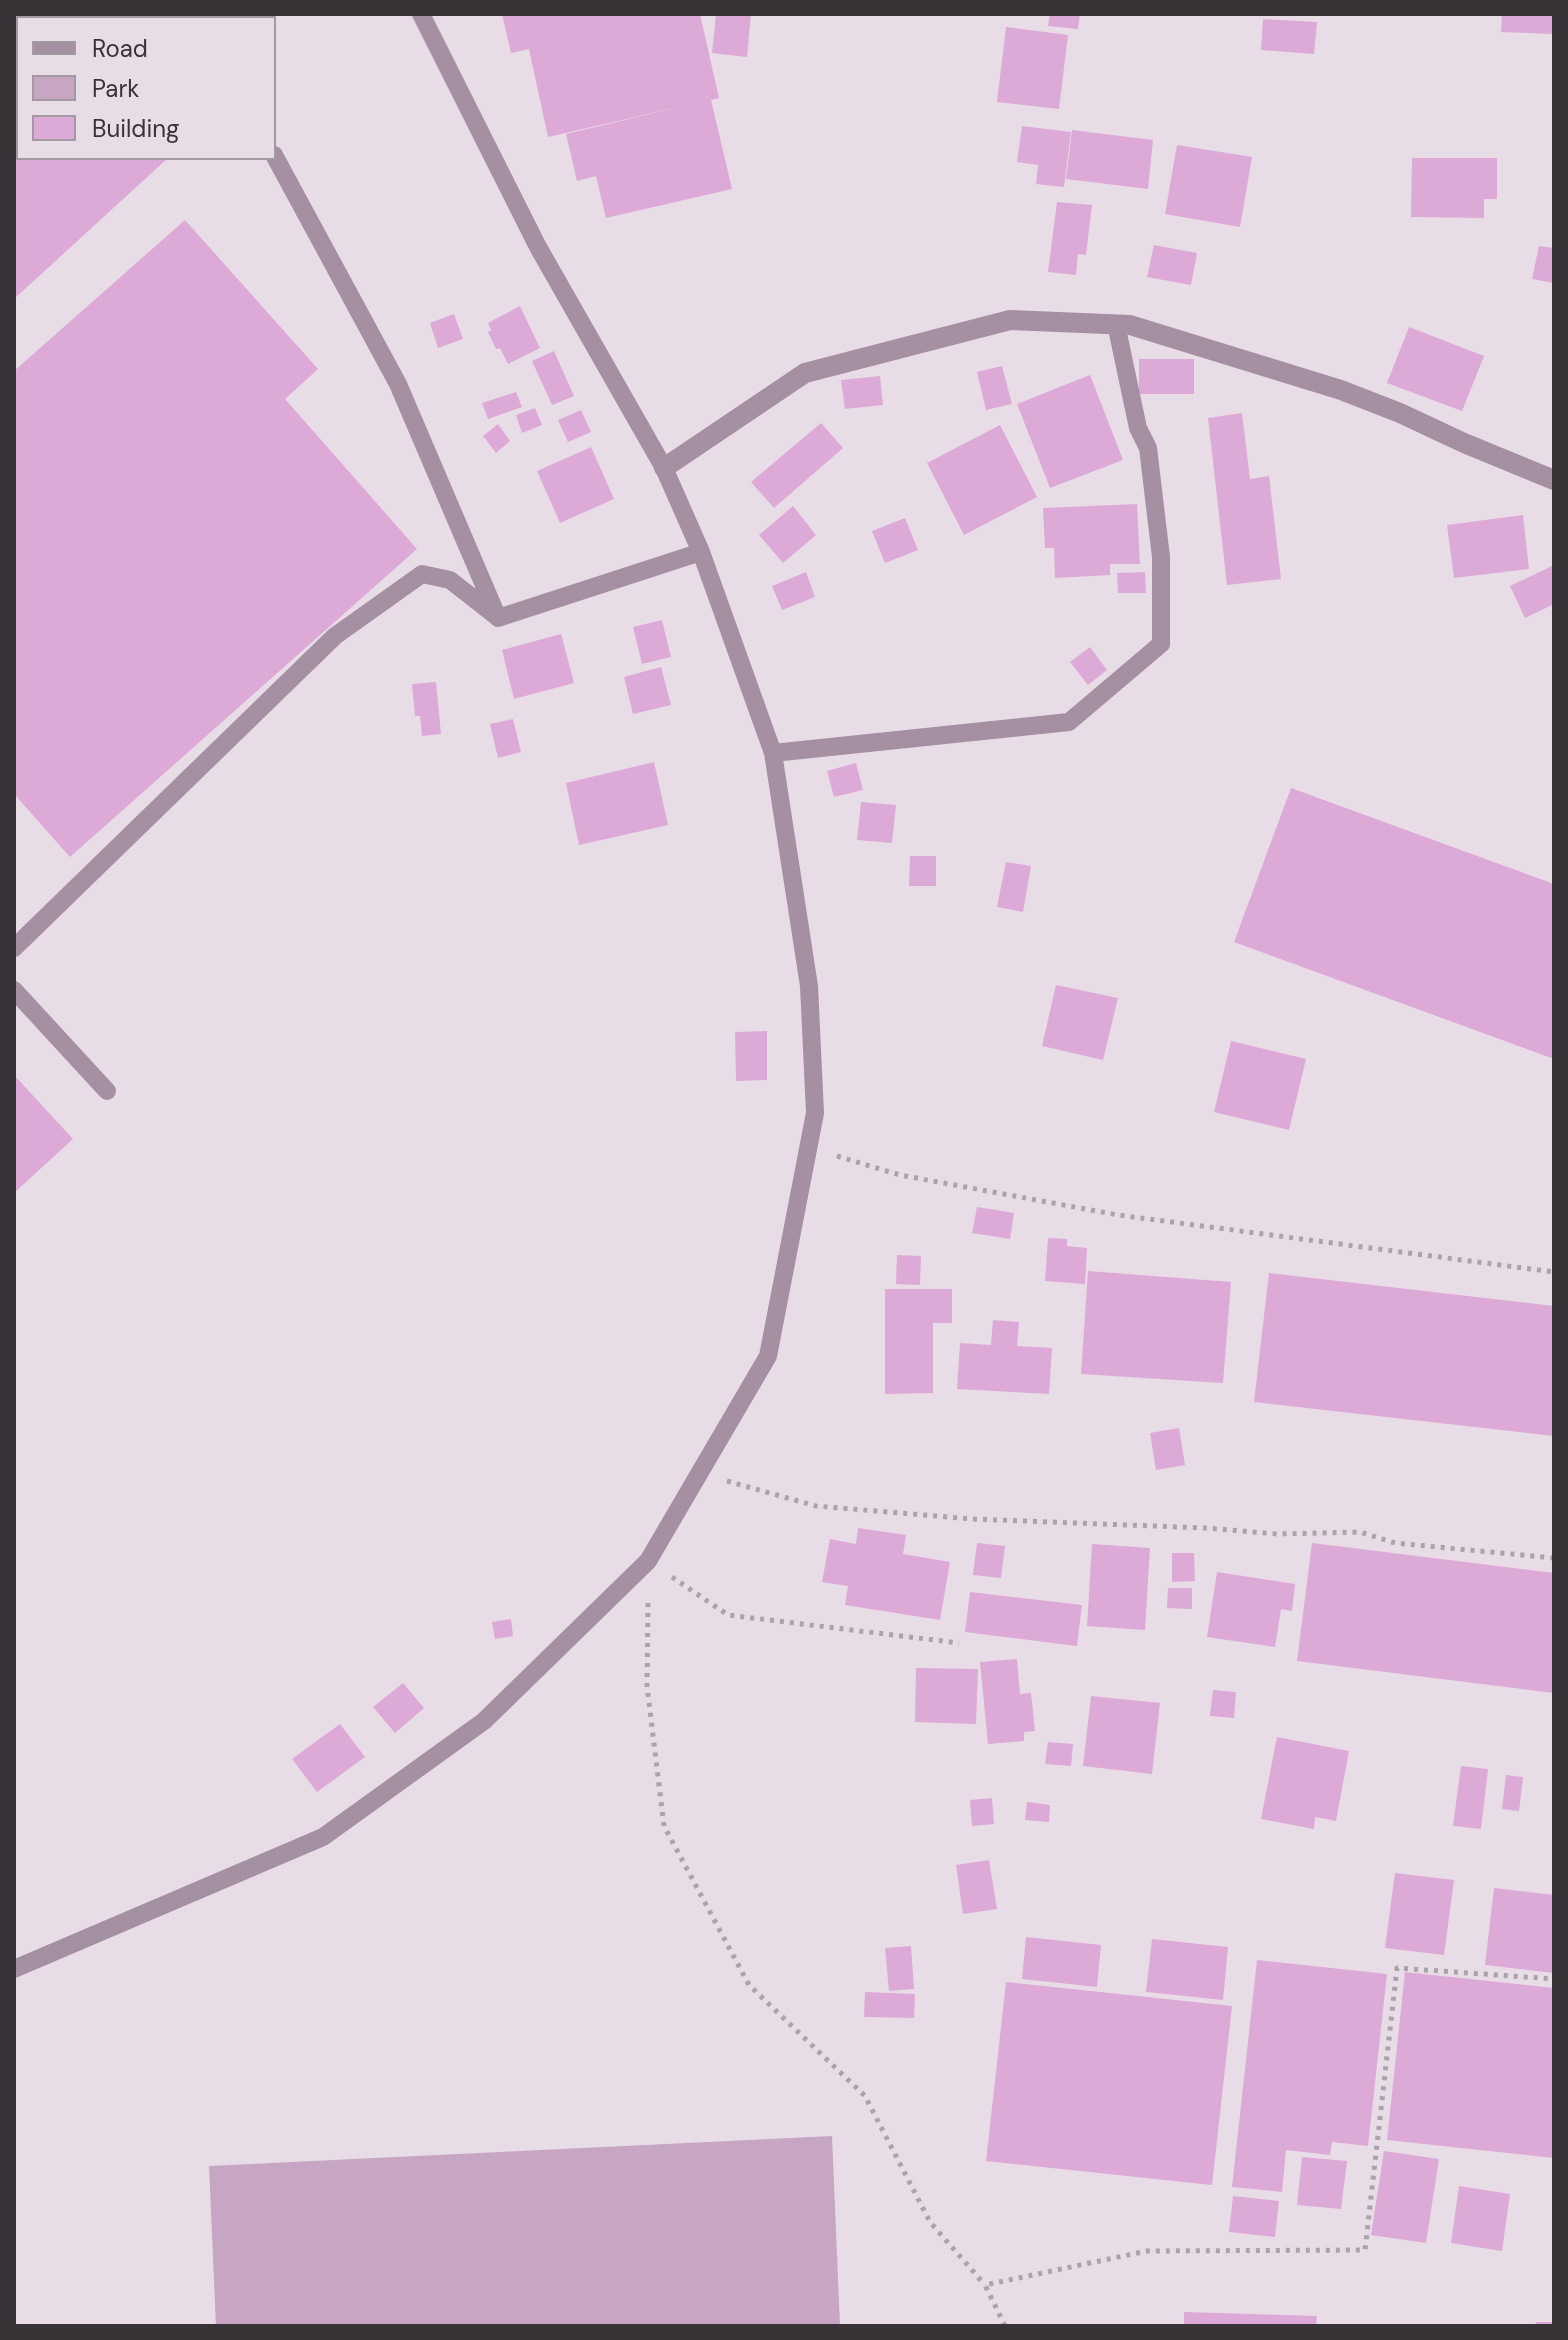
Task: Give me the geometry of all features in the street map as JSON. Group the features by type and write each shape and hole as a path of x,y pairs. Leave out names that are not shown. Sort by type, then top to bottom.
{"street":[{"path":"664,468 805,373 1010,320 1130,325 1341,390 1554,480"}],"lane":[{"path":"14,1969 323,1837 484,1721 648,1561 768,1356 815,1113 809,986 773,753 701,552 664,468 538,247 421,14"},
{"path":"276,159 398,384 498,618"},
{"path":"773,753 1069,722 1161,644 1161,557 1148,448 1138,428 1116,324"},
{"path":"498,618 701,552"},
{"path":"14,948 335,636 422,574 450,580 498,618"},
{"path":"14,990 107,1091"}],"path":[{"path":"809,1148 900,1175 1118,1215 1554,1272"},
{"path":"699,1473 816,1506 972,1519 1206,1528 1277,1534 1360,1532 1395,1543 1554,1558"},
{"path":"648,1561 728,1615 959,1643"},
{"path":"648,1561 647,1686 664,1826 749,1985 865,2096 930,2222 985,2285 1005,2326"},
{"path":"985,2285 1147,2251 1365,2250 1397,1968 1554,1979"}],"green space":[{"path":"832,2136 840,2326 216,2326 209,2166"}],"building":[{"path":"14,14 73,14 75,16 16,16 16,160 166,160 14,299"},
{"path":"502,14 700,14 719,98 711,100 732,189 606,218 596,176 577,181 566,134 692,104 548,137 529,49 511,53"},
{"path":"716,14 751,14 747,57 712,53"},
{"path":"1050,14 1080,14 1078,29 1048,26"},
{"path":"1502,14 1554,14 1554,34 1501,32"},
{"path":"1263,19 1317,22 1314,54 1261,50"},
{"path":"1006,27 1068,35 1059,109 997,102"},
{"path":"1022,126 1071,132 1064,187 1036,184 1038,165 1017,162"},
{"path":"1072,130 1153,140 1148,189 1066,179"},
{"path":"1177,145 1252,157 1240,227 1165,214"},
{"path":"1412,158 1497,158 1497,199 1484,199 1484,218 1411,217"},
{"path":"1057,202 1092,205 1086,255 1078,254 1076,275 1048,272"},
{"path":"185,220 318,369 285,399 417,549 70,857 14,794 14,371"},
{"path":"1154,245 1197,253 1191,285 1147,277"},
{"path":"1539,246 1554,248 1554,283 1532,279"},
{"path":"520,306 540,348 508,364 500,348 496,349 488,332 491,330 488,323"},
{"path":"454,314 463,339 438,348 430,323"},
{"path":"1409,327 1484,356 1462,411 1387,383"},
{"path":"554,351 574,396 552,405 532,361"},
{"path":"1139,359 1194,359 1194,394 1139,394"},
{"path":"1002,366 1012,404 986,410 977,372"},
{"path":"1090,375 1123,460 1050,488 1017,404"},
{"path":"880,376 883,405 845,409 841,380"},
{"path":"516,392 522,407 488,419 482,403"},
{"path":"535,408 542,425 522,433 516,415"},
{"path":"581,410 591,432 568,442 558,420"},
{"path":"1242,413 1250,479 1269,476 1281,579 1227,585 1208,418"},
{"path":"821,423 843,448 774,508 751,482"},
{"path":"498,424 510,441 496,453 483,436"},
{"path":"1000,425 1037,497 964,535 927,463"},
{"path":"591,447 614,499 560,523 537,471"},
{"path":"1137,504 1140,564 1110,564 1110,575 1055,578 1054,548 1045,548 1043,508"},
{"path":"793,506 816,535 783,563 759,535"},
{"path":"1523,515 1529,569 1454,578 1447,525"},
{"path":"905,518 918,550 885,563 872,531"},
{"path":"1554,565 1554,604 1525,618 1510,586"},
{"path":"806,572 815,597 782,610 772,586"},
{"path":"1145,572 1146,593 1118,593 1117,573"},
{"path":"662,620 671,657 642,664 633,627"},
{"path":"561,634 574,683 514,699 502,650"},
{"path":"1090,647 1107,670 1088,685 1070,662"},
{"path":"661,667 671,705 633,714 624,677"},
{"path":"436,682 441,734 422,736 420,716 415,716 412,684"},
{"path":"513,719 521,752 498,758 490,724"},
{"path":"654,762 668,825 579,845 566,783"},
{"path":"856,763 863,790 834,797 827,771"},
{"path":"1291,788 1554,884 1554,1059 1234,942"},
{"path":"861,802 896,805 892,843 857,840"},
{"path":"910,856 936,856 936,886 909,886"},
{"path":"1006,862 1031,866 1023,912 997,907"},
{"path":"1056,985 1118,998 1103,1060 1042,1046"},
{"path":"767,1031 767,1080 736,1081 735,1032"},
{"path":"1231,1041 1306,1059 1289,1130 1214,1112"},
{"path":"14,1075 73,1139 14,1193"},
{"path":"977,1207 1014,1213 1010,1239 972,1233"},
{"path":"1048,1238 1067,1239 1067,1246 1087,1248 1085,1284 1045,1281"},
{"path":"897,1255 921,1256 920,1285 896,1284"},
{"path":"1088,1271 1231,1282 1223,1383 1081,1374"},
{"path":"1269,1273 1554,1306 1554,1436 1254,1402"},
{"path":"885,1289 952,1289 952,1323 933,1323 933,1393 885,1394"},
{"path":"993,1320 1019,1322 1017,1346 1052,1348 1049,1394 957,1389 960,1343 991,1345"},
{"path":"1179,1428 1185,1465 1156,1470 1150,1433"},
{"path":"858,1528 906,1535 903,1554 950,1562 940,1620 845,1605 848,1586 822,1582 830,1539 856,1544"},
{"path":"977,1543 1005,1546 1001,1578 973,1575"},
{"path":"1312,1543 1554,1573 1554,1693 1297,1661"},
{"path":"1092,1544 1150,1548 1145,1630 1087,1626"},
{"path":"1172,1553 1194,1553 1195,1581 1172,1582"},
{"path":"1217,1572 1295,1584 1292,1611 1281,1609 1275,1647 1207,1637"},
{"path":"1168,1588 1192,1588 1192,1609 1167,1608"},
{"path":"970,1592 1082,1605 1077,1646 965,1632"},
{"path":"511,1619 513,1636 495,1639 492,1622"},
{"path":"1017,1659 1020,1694 1031,1693 1035,1731 1024,1732 1024,1741 988,1744 980,1662"},
{"path":"916,1668 978,1669 976,1724 915,1722"},
{"path":"403,1683 424,1708 395,1733 373,1707"},
{"path":"1213,1690 1236,1692 1234,1718 1210,1716"},
{"path":"1091,1696 1160,1703 1152,1774 1083,1766"},
{"path":"340,1724 365,1757 317,1792 292,1759"},
{"path":"1277,1737 1349,1751 1336,1821 1315,1817 1314,1829 1261,1819"},
{"path":"1048,1742 1073,1744 1071,1766 1045,1764"},
{"path":"1461,1766 1488,1769 1481,1829 1453,1826"},
{"path":"1506,1775 1523,1777 1519,1811 1502,1809"},
{"path":"992,1798 994,1824 972,1826 970,1800"},
{"path":"1027,1802 1050,1805 1049,1822 1025,1820"},
{"path":"989,1860 997,1909 963,1914 956,1865"},
{"path":"1395,1873 1454,1880 1444,1955 1385,1948"},
{"path":"1494,1888 1554,1895 1554,1973 1485,1965"},
{"path":"1026,1937 1101,1945 1097,1987 1022,1979"},
{"path":"1152,1939 1228,1947 1223,2000 1146,1992"},
{"path":"911,1946 914,1989 889,1991 885,1948"},
{"path":"1257,1960 1387,1974 1368,2146 1332,2142 1330,2155 1286,2150 1282,2192 1232,2187"},
{"path":"1405,1972 1554,1988 1554,2158 1387,2140"},
{"path":"1006,1982 1232,2006 1212,2185 986,2161"},
{"path":"865,1992 915,1994 914,2018 864,2017"},
{"path":"1384,2151 1439,2159 1426,2243 1371,2235"},
{"path":"1302,2157 1347,2161 1341,2209 1297,2205"},
{"path":"1459,2186 1510,2194 1502,2251 1451,2243"},
{"path":"1233,2196 1279,2201 1275,2237 1229,2232"},
{"path":"1184,2312 1317,2316 1316,2326 1184,2326"},
{"path":"1536,2322 1554,2322 1554,2326 1535,2326"}]}
